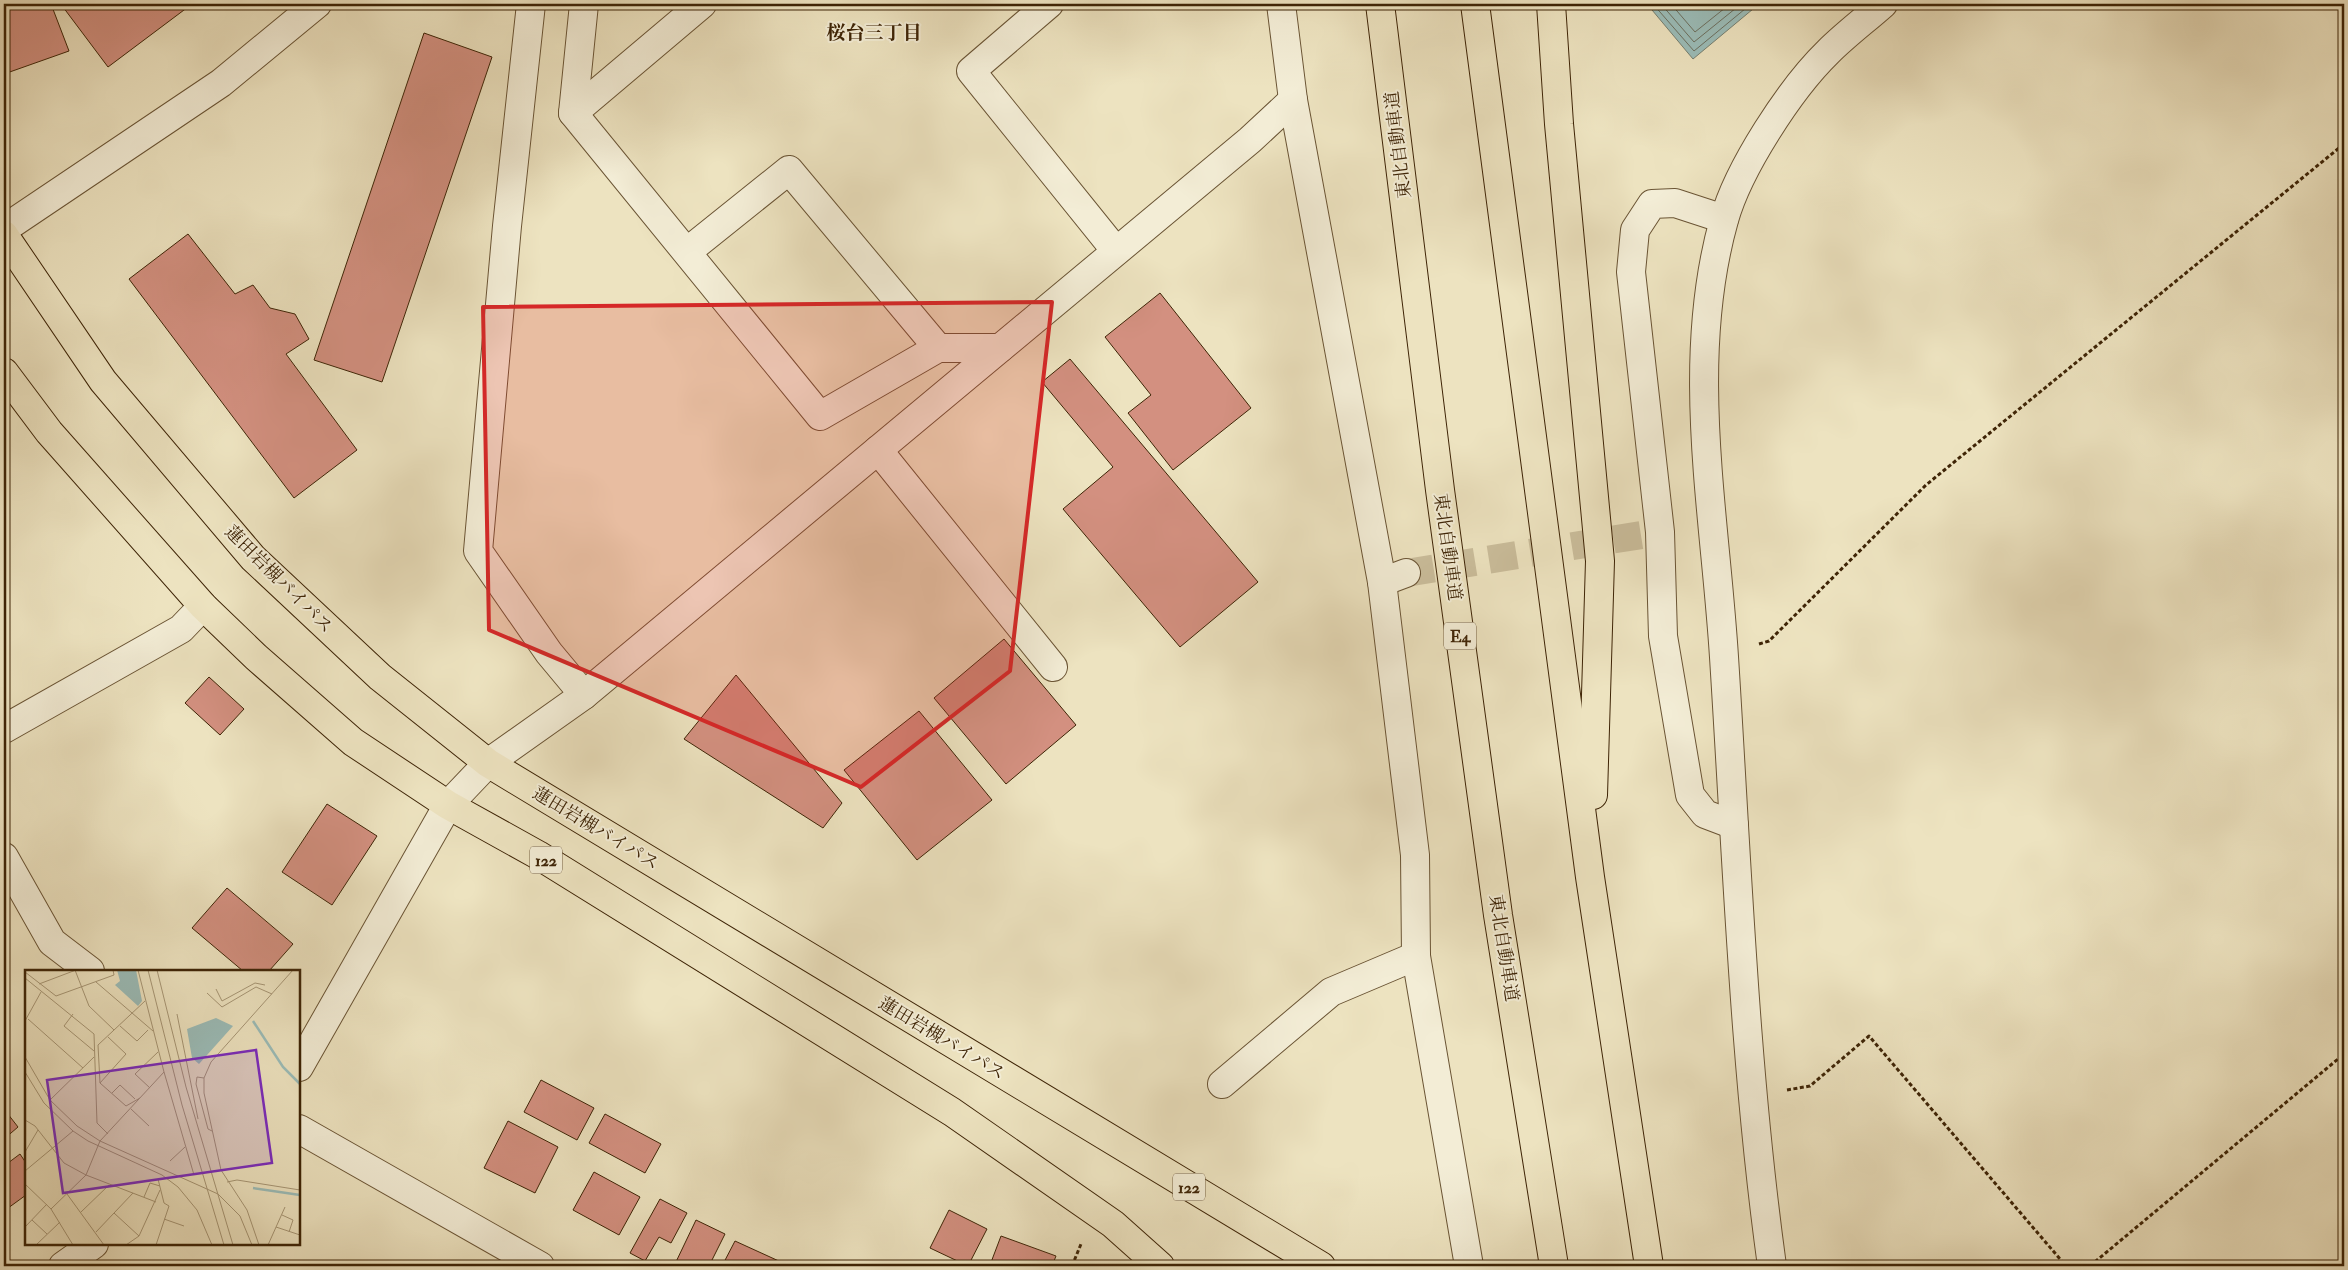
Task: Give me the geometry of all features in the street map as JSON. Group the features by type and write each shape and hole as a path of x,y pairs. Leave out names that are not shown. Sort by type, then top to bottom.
{"highway":[{"name":"東北自動車道","path":"1380,4 1440,490 1494,885 1554,1266"},
{"path":"1475,4 1590,877 1649,1266"},
{"path":"1551,4 1559,124 1600,561 1590,877"},
{"name":"蓮田岩槻バイパス","path":"4,235 102,381 253,558 380,677 488,763 1321,1266"},
{"name":"122","path":"4,372 49,432 203,606 256,657 353,742 448,805 547,860 952,1112 1113,1224 1160,1266"}],"street":[{"path":"4,229 221,83 317,4"},
{"path":"531,4 507,226 478,551 550,654 584,695"},
{"path":"584,4 573,113 688,251 820,416 938,348 1000,348"},
{"path":"573,113 702,4"},
{"path":"1049,4 971,70 1116,252"},
{"path":"1281,4 1292,100 1394,577 1415,855 1416,956 1469,1266"},
{"path":"1772,1266 1752,1096 1724,652 1709,488 1704,394 1709,298 1724,219 1743,175 1781,109 1827,53 1883,4"},
{"path":"300,1066 448,805 488,763 584,695 1250,140 1292,100"},
{"path":"688,251 789,170 938,348"},
{"path":"1724,219 1674,203 1652,204 1635,230 1631,272 1660,532 1663,636 1690,795 1705,814 1734,825"},
{"path":"878,450 1053,667"},
{"path":"4,729 182,629 203,606"},
{"path":"4,857 52,942 89,970"},
{"path":"1222,1084 1331,992 1416,956"},
{"path":"300,1130 503,1259 540,1266"},
{"path":"63,1266 93,1245"}],"path":[{"path":"1724,652 1769,641 1926,485 2344,144"},
{"path":"1752,1096 1810,1086 1869,1036 2066,1266"},
{"path":"2090,1266 2344,1054"},
{"path":"1072,1266 1081,1241"}],"highlighted area":[{"path":"1052,302 1010,671 861,787 489,630 483,307"}],"water":[{"path":"1647,4 1759,4 1693,59"}],"building":[{"path":"4,4 51,4 69,51 4,74"},
{"path":"67,4 192,4 108,67 63,7"},
{"path":"424,33 492,57 382,382 314,360"},
{"path":"188,234 235,294 253,285 270,308 295,314 309,339 286,354 357,450 294,498 129,279"},
{"path":"1160,293 1251,408 1173,470 1128,413 1151,395 1105,337"},
{"path":"1070,359 1258,582 1180,647 1063,509 1113,467 1042,382"},
{"path":"1004,639 1076,725 1006,784 934,698"},
{"path":"736,675 842,803 823,828 684,739"},
{"path":"209,677 244,709 220,735 185,703"},
{"path":"919,711 992,800 917,860 844,770"},
{"path":"327,804 377,836 332,905 282,872"},
{"path":"227,888 293,944 270,970 242,970 192,928"},
{"path":"541,1080 594,1108 577,1140 524,1112"},
{"path":"4,1109 18,1127 4,1139"},
{"path":"605,1114 661,1144 645,1173 589,1143"},
{"path":"508,1121 558,1147 535,1193 484,1168"},
{"path":"20,1154 25,1162 25,1196 4,1211 4,1166"},
{"path":"594,1172 640,1197 619,1235 573,1210"},
{"path":"660,1199 687,1213 671,1243 659,1237 645,1261 630,1253"},
{"path":"949,1210 987,1229 968,1266 930,1248"},
{"path":"696,1220 725,1234 709,1266 696,1261 693,1266 674,1266"},
{"path":"1001,1236 1056,1256 1052,1266 990,1265"},
{"path":"735,1241 781,1262 779,1266 722,1266"}],"tunnel":[{"path":"1406,573 1660,532"}],"district":[{"name":"桜台三丁目","path":"874,32"}]}
